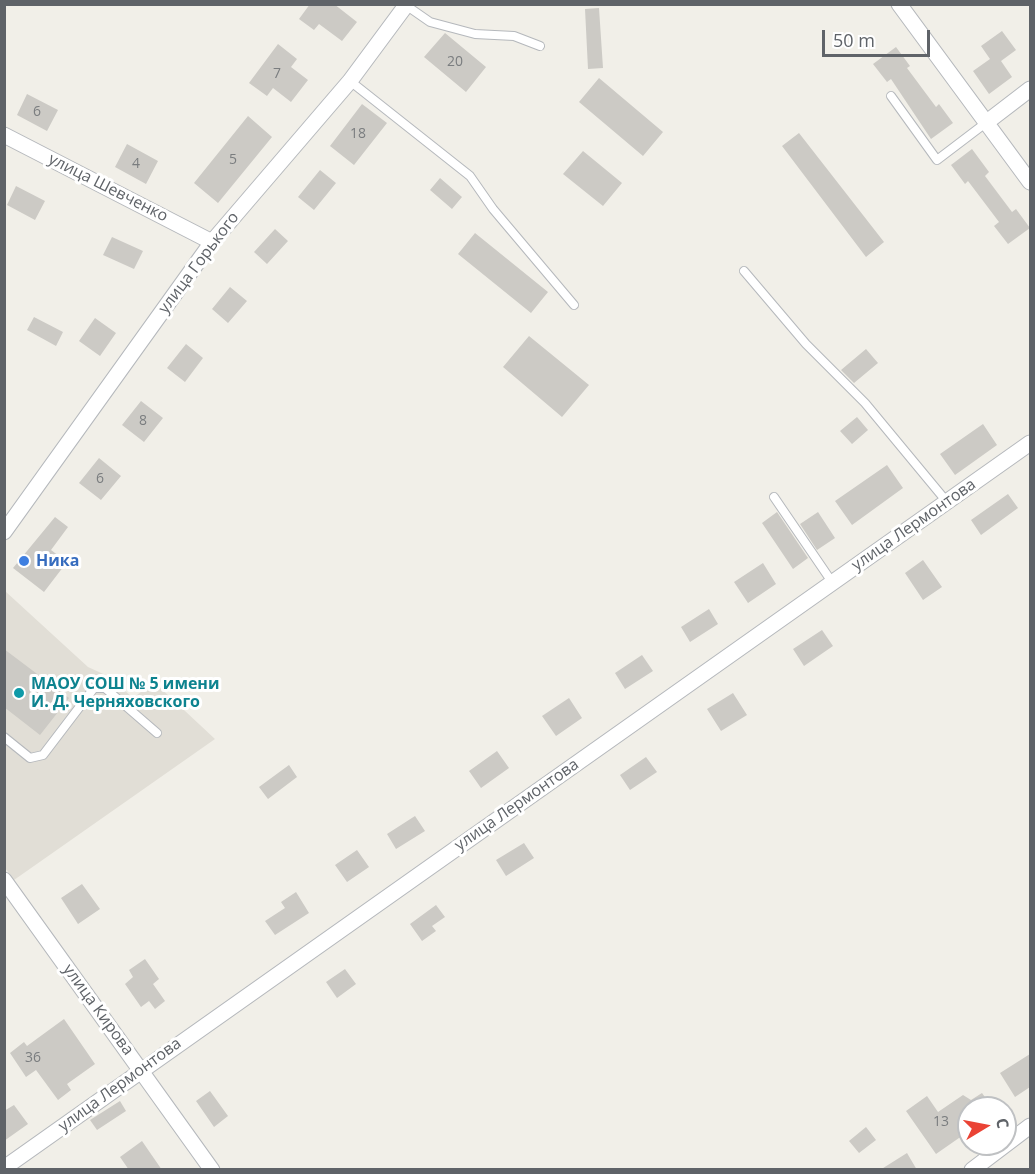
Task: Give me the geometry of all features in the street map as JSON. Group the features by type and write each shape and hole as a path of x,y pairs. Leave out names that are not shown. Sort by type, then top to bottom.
{"street":[{"path":"899,4 1030,182"},
{"name":"улица Горького","path":"4,531 212,242 350,81 407,5"},
{"path":"987,122 1030,89"},
{"name":"улица Шевченко","path":"4,135 212,242"},
{"name":"улица Лермонтова","path":"4,1168 1030,443"},
{"name":"улица Кирова","path":"4,880 142,1069 212,1170"},
{"path":"972,1170 1030,1126"}],"lane":[{"path":"407,5 430,22 475,34 514,36 540,46"},
{"path":"350,81 471,176 493,210 574,305"},
{"path":"891,96 937,160 987,122"},
{"path":"744,271 806,344 865,403 947,502"},
{"path":"774,497 832,582"},
{"path":"4,737 30,758 44,755 94,688 99,686 105,688 157,733"}],"shaded area":[{"path":"5,591 88,667 110,677 133,698 154,682 215,739 14,880 5,868"}],"building":[{"path":"310,4 334,4 357,22 342,41 319,24 314,30 299,19"},
{"path":"599,8 603,68 588,69 585,9"},
{"path":"1002,31 1016,50 1001,61 1012,77 989,94 973,71 990,59 981,46"},
{"path":"445,33 486,67 466,92 424,57"},
{"path":"278,44 297,59 291,67 308,80 291,102 273,88 267,96 249,83"},
{"path":"896,47 910,66 907,68 936,107 939,104 953,123 931,139 891,79 887,82 873,64"},
{"path":"599,78 663,132 643,156 579,102"},
{"path":"27,94 58,110 47,131 17,115"},
{"path":"362,104 387,123 354,165 330,146"},
{"path":"248,116 272,137 218,203 194,183"},
{"path":"799,133 884,242 866,257 782,146"},
{"path":"127,144 158,161 146,184 115,167"},
{"path":"972,149 989,172 985,176 1012,212 1016,209 1030,228 1008,244 994,226 999,222 968,181 965,184 951,165"},
{"path":"583,151 622,183 603,206 563,174"},
{"path":"320,170 336,183 314,210 298,197"},
{"path":"440,178 462,197 452,209 430,190"},
{"path":"16,186 45,201 35,220 7,205"},
{"path":"275,229 288,241 267,264 254,252"},
{"path":"475,233 548,292 531,313 458,254"},
{"path":"112,237 143,251 134,269 103,255"},
{"path":"230,287 247,301 228,323 212,309"},
{"path":"34,317 63,332 56,346 27,330"},
{"path":"95,318 116,333 100,356 79,341"},
{"path":"529,336 589,385 562,417 503,367"},
{"path":"186,344 203,358 185,382 167,368"},
{"path":"866,349 878,363 854,383 841,370"},
{"path":"141,401 163,418 144,442 122,425"},
{"path":"857,417 868,430 852,444 840,431"},
{"path":"983,424 997,445 955,475 940,454"},
{"path":"99,458 121,476 101,500 79,483"},
{"path":"887,465 903,488 852,525 835,501"},
{"path":"1008,494 1018,508 981,535 971,520"},
{"path":"777,512 808,558 793,569 762,523"},
{"path":"818,512 835,538 817,550 800,524"},
{"path":"55,517 68,527 51,550 67,562 44,592 13,568"},
{"path":"923,560 942,587 923,600 905,573"},
{"path":"763,563 776,584 748,603 734,582"},
{"path":"709,609 718,624 690,642 681,627"},
{"path":"822,630 833,646 804,666 793,649"},
{"name":"МАОУ СОШ № 5 имени И. Д. Черняховского","path":"4,649 69,698 40,735 4,707"},
{"path":"642,655 653,671 625,689 615,673"},
{"path":"733,693 747,715 721,731 707,709"},
{"path":"569,698 582,718 556,736 542,716"},
{"path":"497,751 509,768 481,788 469,771"},
{"path":"646,757 657,772 630,790 620,775"},
{"path":"289,765 297,777 268,799 259,787"},
{"path":"415,816 425,831 396,849 387,834"},
{"path":"524,843 534,858 506,876 496,860"},
{"path":"357,850 369,867 347,882 335,865"},
{"path":"82,884 100,909 78,924 61,898"},
{"path":"296,892 309,913 275,935 265,921 285,908 281,902"},
{"path":"436,905 445,917 432,926 436,931 422,941 410,924"},
{"path":"145,959 159,979 153,984 165,1001 155,1009 149,1001 141,1007 125,984 133,977 129,970"},
{"path":"345,969 356,984 337,998 326,982"},
{"path":"64,1019 95,1064 67,1084 71,1090 58,1100 36,1070 26,1077 10,1053 24,1042 27,1046"},
{"path":"1030,1054 1030,1087 1016,1096 1000,1073"},
{"path":"210,1091 228,1116 214,1127 196,1101"},
{"path":"927,1096 938,1112 957,1099 957,1139 936,1154 906,1111"},
{"path":"120,1101 126,1111 97,1130 90,1120"},
{"path":"14,1105 28,1124 4,1141 4,1111"},
{"path":"866,1127 876,1140 859,1153 849,1141"},
{"path":"142,1141 162,1170 129,1170 120,1157"},
{"path":"907,1153 917,1170 880,1170"}],"place":[{"name":"Ника","path":"24,561"},
{"name":"МАОУ СОШ № 5 имени И. Д. Черняховского","path":"19,693"}]}
